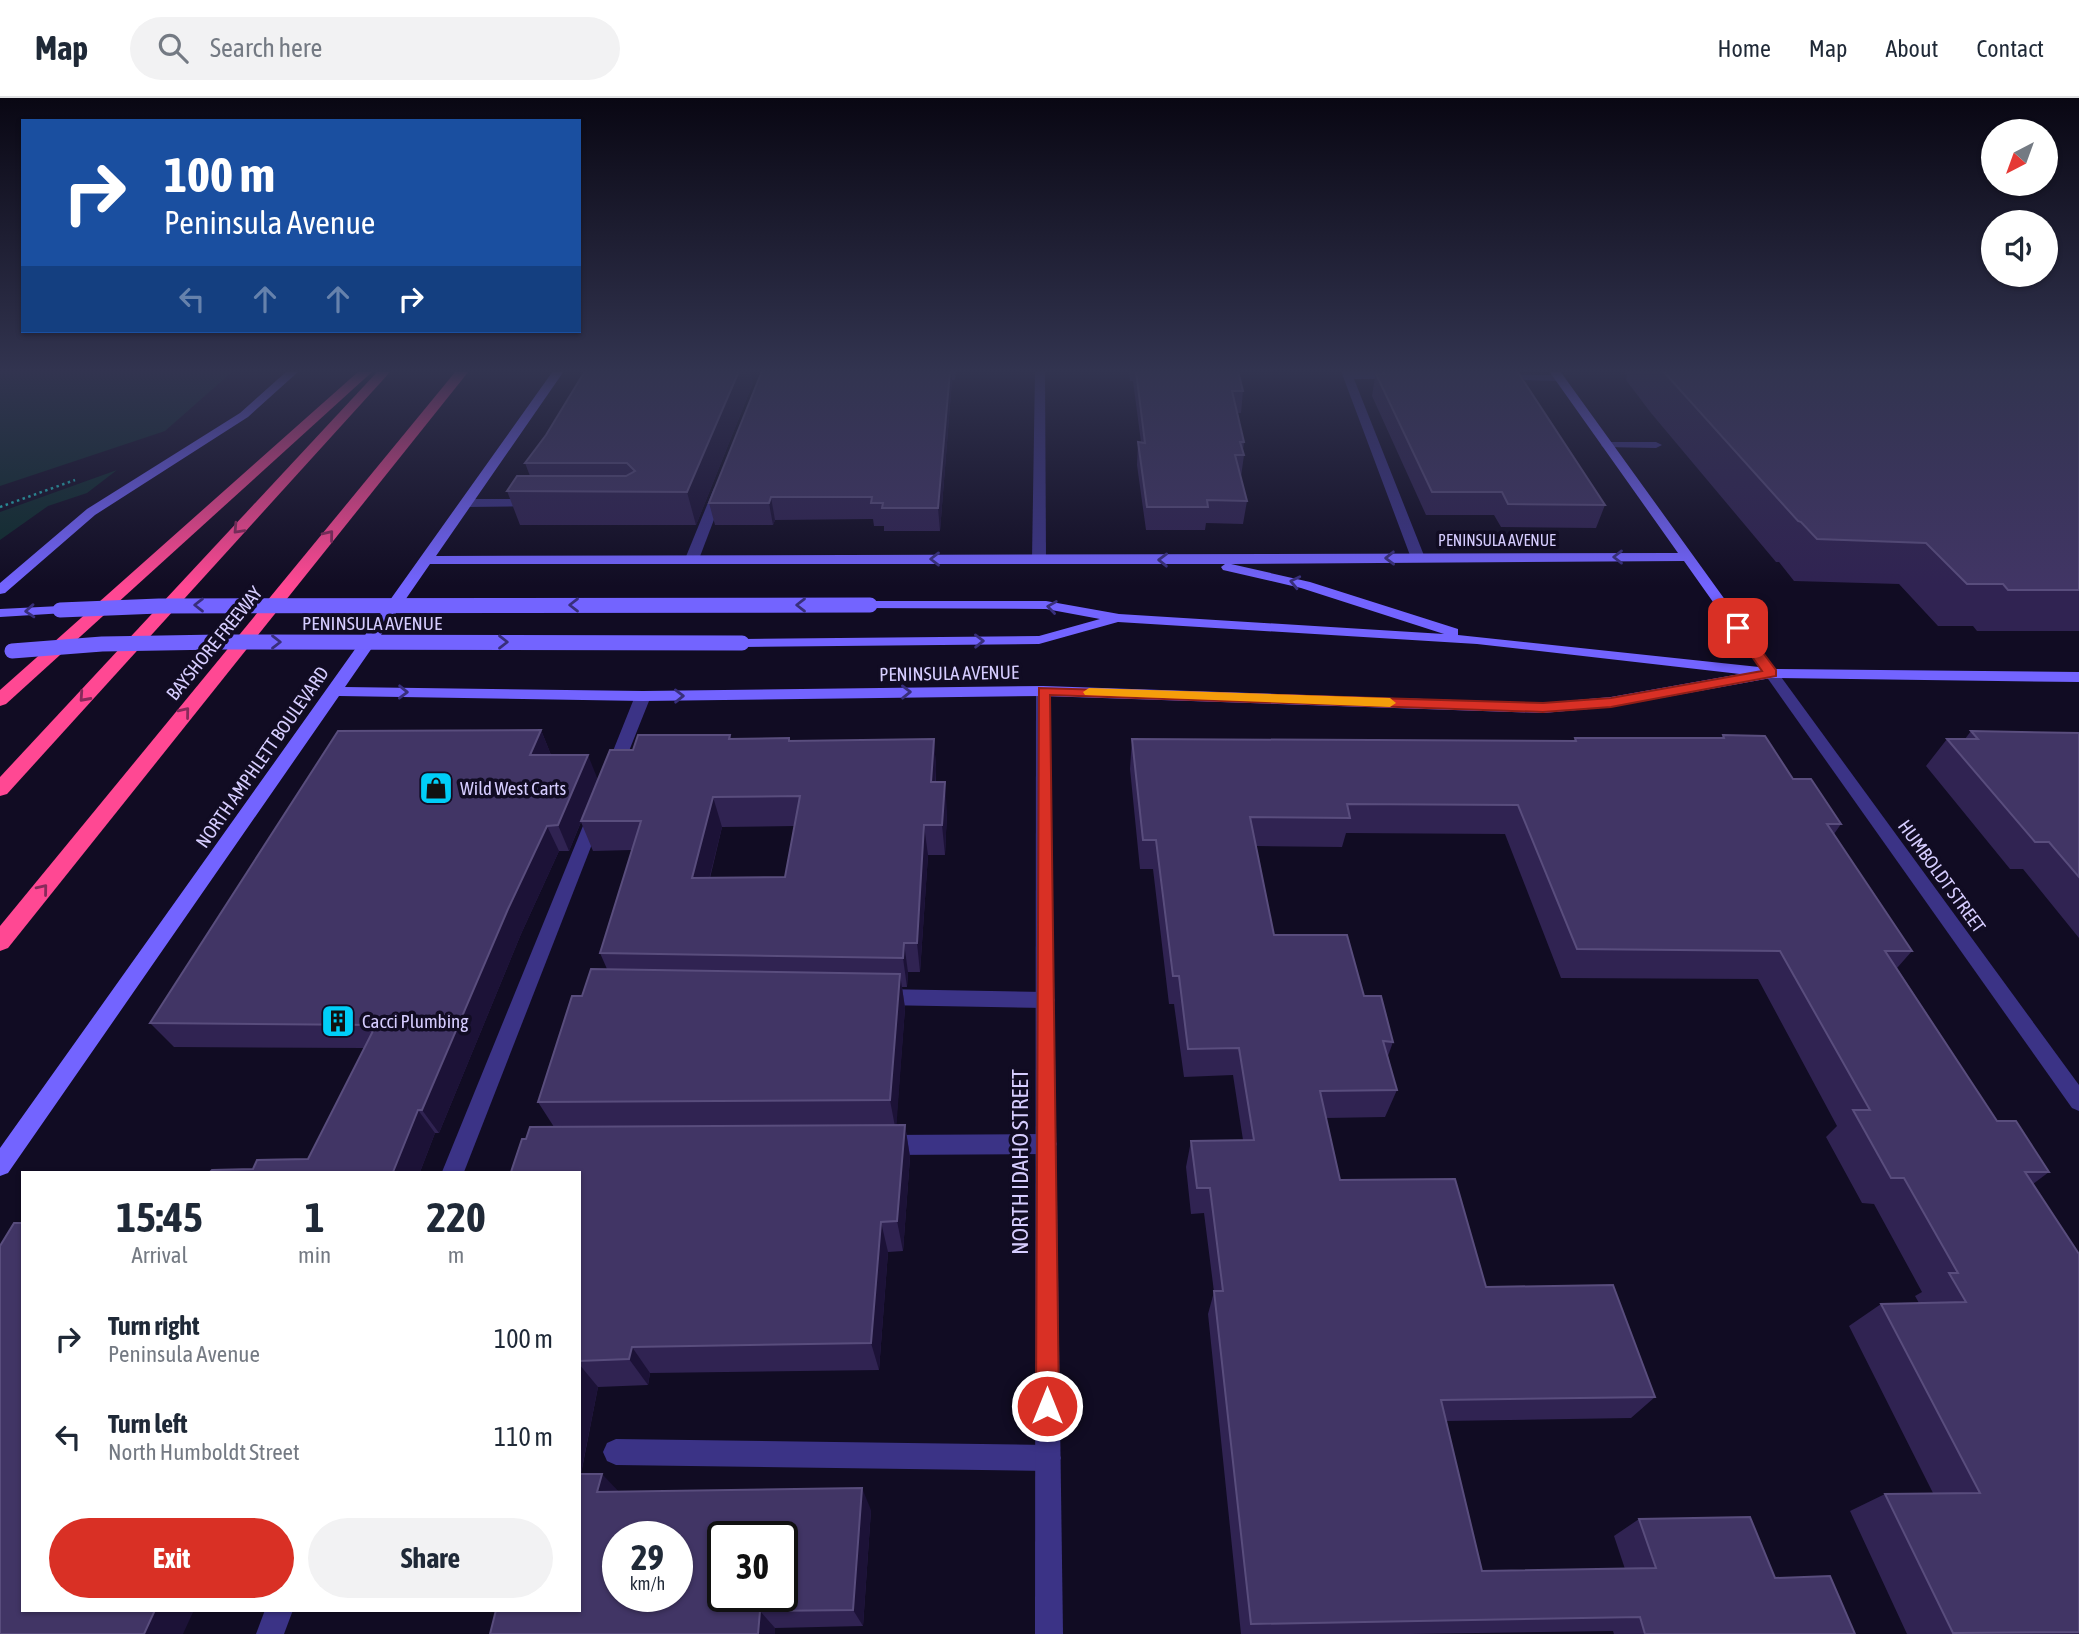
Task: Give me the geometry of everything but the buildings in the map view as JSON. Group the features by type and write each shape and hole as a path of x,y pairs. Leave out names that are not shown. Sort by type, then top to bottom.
{"highway":[{"path":"0,700 287,443"},
{"path":"0,789 319,443"},
{"name":"BAYSHORE FREEWAY","path":"0,942 405,443"}],"street":[{"path":"0,590 91,512 200,443"},
{"name":"NORTH AMPHLETT BOULEVARD","path":"0,1166 508,443"},
{"path":"1040,443 1040,559"},
{"path":"1374,443 1419,558"},
{"path":"1607,445 1656,445"},
{"path":"1607,445 1771,673"},
{"path":"692,559 723,480"},
{"path":"466,503 544,503"},
{"name":"PENINSULA AVENUE","path":"425,560 1686,557"},
{"path":"1199,560 1314,587 1477,640"},
{"name":"PENINSULA AVENUE","path":"0,613 159,606 1046,605 1119,618 1477,640 1771,673 2079,677"},
{"name":"PENINSULA AVENUE","path":"6,651 102,644 220,642 1039,640 1119,618"},
{"name":"PENINSULA AVENUE","path":"334,691 643,696 1043,691 1543,708 1611,702 1771,673"},
{"name":"HUMBOLDT STREET","path":"1771,673 2079,1102"},
{"name":"NORTH IDAHO STREET","path":"1043,691 1049,1634"},
{"path":"453,1171 643,696"},
{"path":"857,997 1045,1000"},
{"path":"862,1145 1045,1144"},
{"path":"616,1452 1048,1458"},
{"path":"270,1634 278,1612"}],"green space":[{"path":"0,443 130,443 0,486"},
{"path":"117,470 87,493 48,506 0,540 0,512"}],"slow traffic":[{"path":"1089,692 1390,703"}],"place":[{"name":"Wild West Carts","path":"436,788"},
{"name":"Cacci Plumbing","path":"338,1021"}],"route":[{"path":"1047,1406 1043,691 1543,708 1611,702 1771,673 1738,628"}]}
